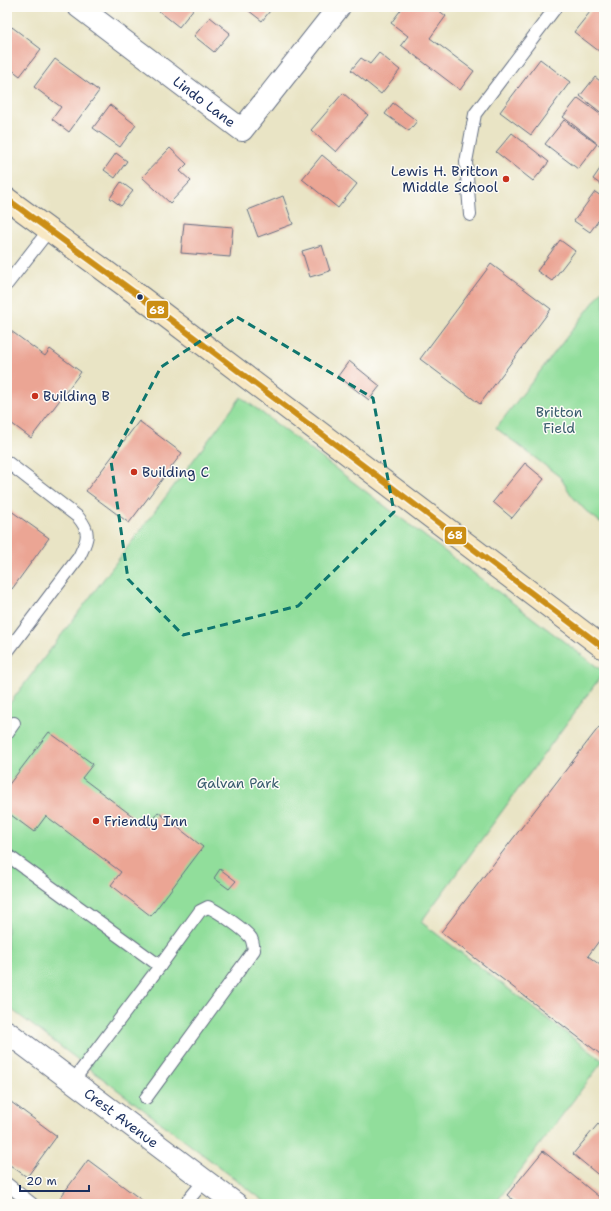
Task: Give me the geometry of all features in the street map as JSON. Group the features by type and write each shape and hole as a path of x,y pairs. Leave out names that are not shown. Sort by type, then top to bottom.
{"main road":[{"path":"7,199 148,302 604,648"}],"street":[{"name":"Lindo Lane","path":"79,7 242,130 339,7"},
{"name":"Crest Avenue","path":"7,1032 236,1204"}],"lane":[{"path":"470,215 466,162 475,114 556,7"},
{"path":"7,284 49,230"},
{"path":"7,462 78,517 86,526 87,532 86,542 79,557 9,645"},
{"path":"7,733 14,723"},
{"path":"7,855 160,966"},
{"path":"73,1081 200,911 208,907 216,910 250,936 254,950 146,1098"},
{"path":"185,1204 205,1180"},
{"path":"7,1184 32,1204"}],"highlighted area":[{"path":"237,317 373,398 394,512 298,606 183,635 128,579 111,461 161,367"}],"green space":[{"name":"Britton Field","path":"604,289 604,525 586,511 572,496 560,477 496,428"},
{"name":"Galvan Park","path":"241,397 604,672 421,922 603,1061 495,1204 268,1204 7,1006 7,707"}],"building":[{"path":"154,7 195,7 179,27"},
{"path":"244,7 273,7 262,21"},
{"path":"403,7 434,7 446,16 430,38 474,71 460,90 401,45 408,36 391,23"},
{"path":"594,7 604,7 604,55 574,32"},
{"path":"210,17 230,33 214,52 194,36"},
{"path":"12,27 41,49 20,76 7,66 7,34"},
{"path":"379,53 400,70 381,94 351,70 361,58 370,64"},
{"path":"55,59 99,91 69,132 52,119 61,107 34,87"},
{"path":"540,59 570,82 531,135 500,112"},
{"path":"595,77 604,84 604,115 580,96"},
{"path":"343,93 368,115 336,152 311,130"},
{"path":"578,98 604,117 604,144 602,147 563,117"},
{"path":"393,103 417,121 409,131 385,114"},
{"path":"110,105 136,125 120,147 93,128"},
{"path":"564,120 597,144 578,169 545,144"},
{"path":"512,133 549,162 533,181 496,152"},
{"path":"170,148 187,164 180,171 191,181 170,203 142,177"},
{"path":"116,153 127,161 115,178 104,170"},
{"path":"322,155 357,184 338,208 302,179"},
{"path":"604,163 604,187 593,179"},
{"path":"121,182 133,191 121,206 110,198"},
{"path":"595,192 604,198 604,213 590,232 574,221"},
{"path":"283,196 293,224 258,237 248,210"},
{"path":"184,223 233,227 230,257 181,253"},
{"path":"560,240 575,251 552,281 537,271"},
{"path":"322,245 330,271 310,277 302,251"},
{"path":"491,264 551,309 480,404 420,359"},
{"name":"Building B","path":"7,328 45,356 50,349 81,372 31,438 7,420"},
{"path":"349,361 380,386 369,400 338,376"},
{"name":"Building C","path":"139,421 182,453 129,523 86,491"},
{"path":"525,463 544,479 512,518 493,502"},
{"path":"7,508 49,538 12,589 7,589"},
{"path":"599,727 604,731 604,934 588,956 604,968 604,1057 441,932"},
{"name":"Friendly Inn","path":"49,732 93,764 82,778 147,827 158,812 203,847 151,916 111,885 121,872 46,816 34,832 7,812 7,787"},
{"path":"220,869 236,881 229,889 214,878"},
{"path":"7,1099 57,1136 27,1177 7,1163"},
{"path":"598,1124 604,1129 604,1176 602,1178 573,1154"},
{"path":"543,1151 604,1201 604,1204 518,1204 507,1195"},
{"path":"88,1160 147,1204 61,1204 57,1202"}],"transit line":[{"name":"68","path":"7,199 142,298 604,648"}],"place":[{"name":"Lewis H. Britton Middle School","path":"506,179"},
{"name":"Building B","path":"35,396"},
{"name":"Building C","path":"134,472"},
{"name":"Friendly Inn","path":"96,821"}]}
